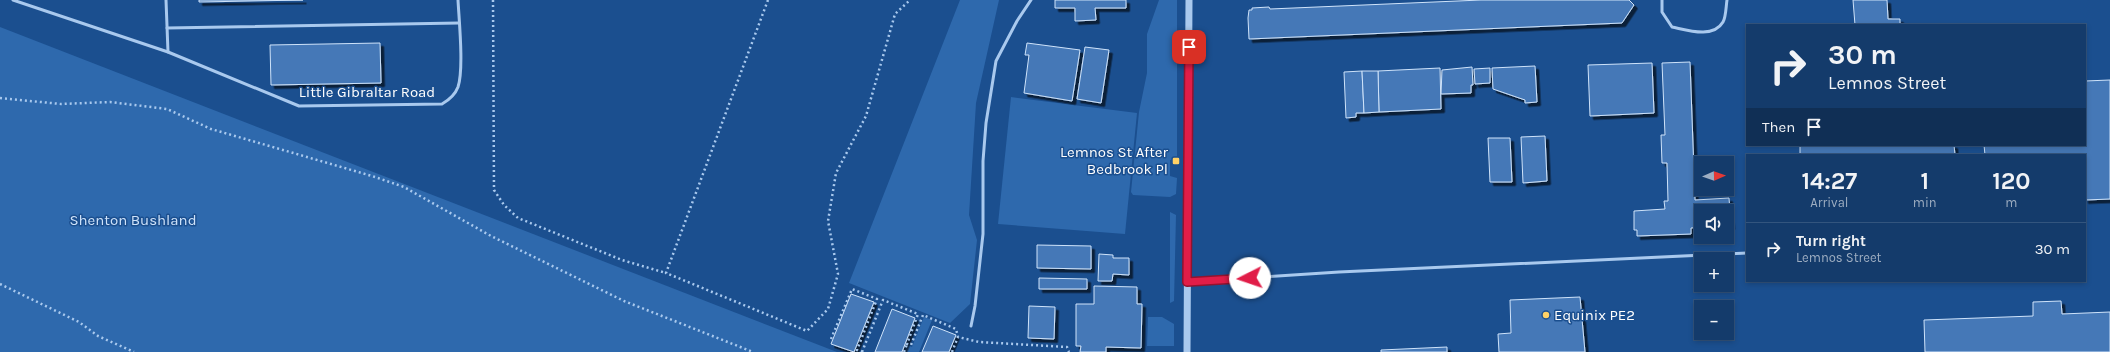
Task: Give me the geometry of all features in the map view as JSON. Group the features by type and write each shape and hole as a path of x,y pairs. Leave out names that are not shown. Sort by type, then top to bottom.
{"street":[{"path":"1187,352 1189,0"}],"lane":[{"name":"Little Gibraltar Road","path":"13,0 168,52 299,106 442,104 449,100 455,94 460,80 458,0"},
{"path":"166,0 168,52"},
{"path":"971,326 975,306 983,234 982,161 986,123 996,60 1017,21 1031,0"},
{"path":"1662,0 1662,12 1672,27 1698,32 1715,30 1724,22 1727,0"},
{"path":"167,28 459,23"},
{"path":"1187,282 1339,272 1746,253"}],"path":[{"path":"493,0 494,190 504,205 518,218 622,260 666,273 806,331 828,309 838,274 828,221 836,173 866,116 895,14 910,0"},
{"path":"666,273 768,0"},
{"path":"0,98 61,104 110,102 167,109 211,129 372,176 404,187 491,236 624,301 754,352"},
{"path":"0,284 79,322 98,336 134,352"},
{"path":"831,339 852,288 878,299 857,350 862,352 883,300 918,314 904,352"},
{"path":"907,344 911,345 923,315 956,329 958,337 952,352"},
{"path":"958,337 979,342 1067,347 1069,352"}],"green space":[{"path":"960,0 999,0 976,103 969,215 977,240 970,304 950,323 849,283"},
{"path":"1159,0 1177,0 1177,160 1170,160 1170,176 1177,178 1176,194 1170,197 1133,195 1131,192 1139,112 1147,73 1147,34"},
{"name":"Shenton Bushland","path":"0,27 837,352 0,352"},
{"path":"1011,97 1137,113 1125,234 998,224"},
{"path":"1170,212 1176,215 1174,301 1170,303"},
{"path":"924,317 932,320 919,352 905,352 907,345 912,347"},
{"path":"1148,317 1162,317 1174,324 1174,346 1147,346"}],"building":[{"path":"199,0 303,0 199,2"},
{"path":"1055,0 1126,0 1126,8 1095,8 1096,20 1075,21 1075,8 1055,8"},
{"path":"1481,0 1629,0 1634,5 1622,23 1249,39 1248,18 1249,10 1252,10 1252,8 1269,7 1270,9"},
{"path":"1853,0 1887,0 1888,19 1900,19 1900,24 1855,24"},
{"path":"380,43 381,83 271,85 270,45"},
{"path":"1027,43 1080,50 1072,101 1024,93 1029,55 1025,55"},
{"path":"1085,47 1109,50 1101,103 1077,99"},
{"path":"1690,62 1695,200 1729,198 1729,204 1694,204 1694,228 1691,228 1691,234 1637,236 1637,230 1634,230 1634,211 1665,209 1664,201 1668,201 1667,163 1662,163 1661,135 1665,135 1662,63"},
{"path":"1652,63 1654,113 1590,116 1588,65"},
{"path":"1535,66 1537,102 1525,103 1525,100 1493,89 1492,68"},
{"path":"1472,67 1473,85 1471,85 1471,93 1441,94 1442,70"},
{"path":"1440,68 1441,109 1379,112 1378,71"},
{"path":"1490,68 1490,83 1475,84 1474,69"},
{"path":"1362,71 1364,113 1356,113 1356,117 1346,118 1344,72"},
{"path":"1362,71 1378,71 1379,112 1364,113"},
{"path":"2110,80 2110,199 2086,200 2086,154 1985,154 1984,146 2086,146 2086,81"},
{"path":"1545,136 1547,181 1523,183 1521,137"},
{"path":"1488,138 1510,138 1512,182 1490,182"},
{"path":"1800,146 1954,146 1955,154 1800,154"},
{"path":"1037,245 1091,246 1091,269 1037,268"},
{"path":"1099,254 1113,255 1113,258 1129,258 1129,275 1113,274 1112,281 1098,281"},
{"path":"1039,278 1087,279 1087,289 1039,289"},
{"path":"1094,286 1137,287 1137,304 1142,304 1141,348 1106,347 1106,352 1080,352 1081,346 1076,346 1076,304 1094,304"},
{"path":"851,294 874,302 854,352 831,344"},
{"name":"Equinix PE2","path":"1580,297 1585,352 1499,352 1498,334 1511,333 1510,300"},
{"path":"2061,301 2062,314 2110,312 2110,352 1925,352 1924,320 2033,316 2033,302"},
{"path":"1029,306 1055,307 1054,339 1028,338"},
{"path":"892,309 915,318 902,352 875,352"},
{"path":"933,326 956,335 949,352 922,352"},
{"path":"1447,347 1447,352 1381,352 1381,350"}],"place":[{"name":"Lemnos St After Bedbrook Pl","path":"1176,161"},
{"name":"Equinix PE2","path":"1546,315"}],"route":[{"path":"1189,47 1187,282 1250,278"}]}
